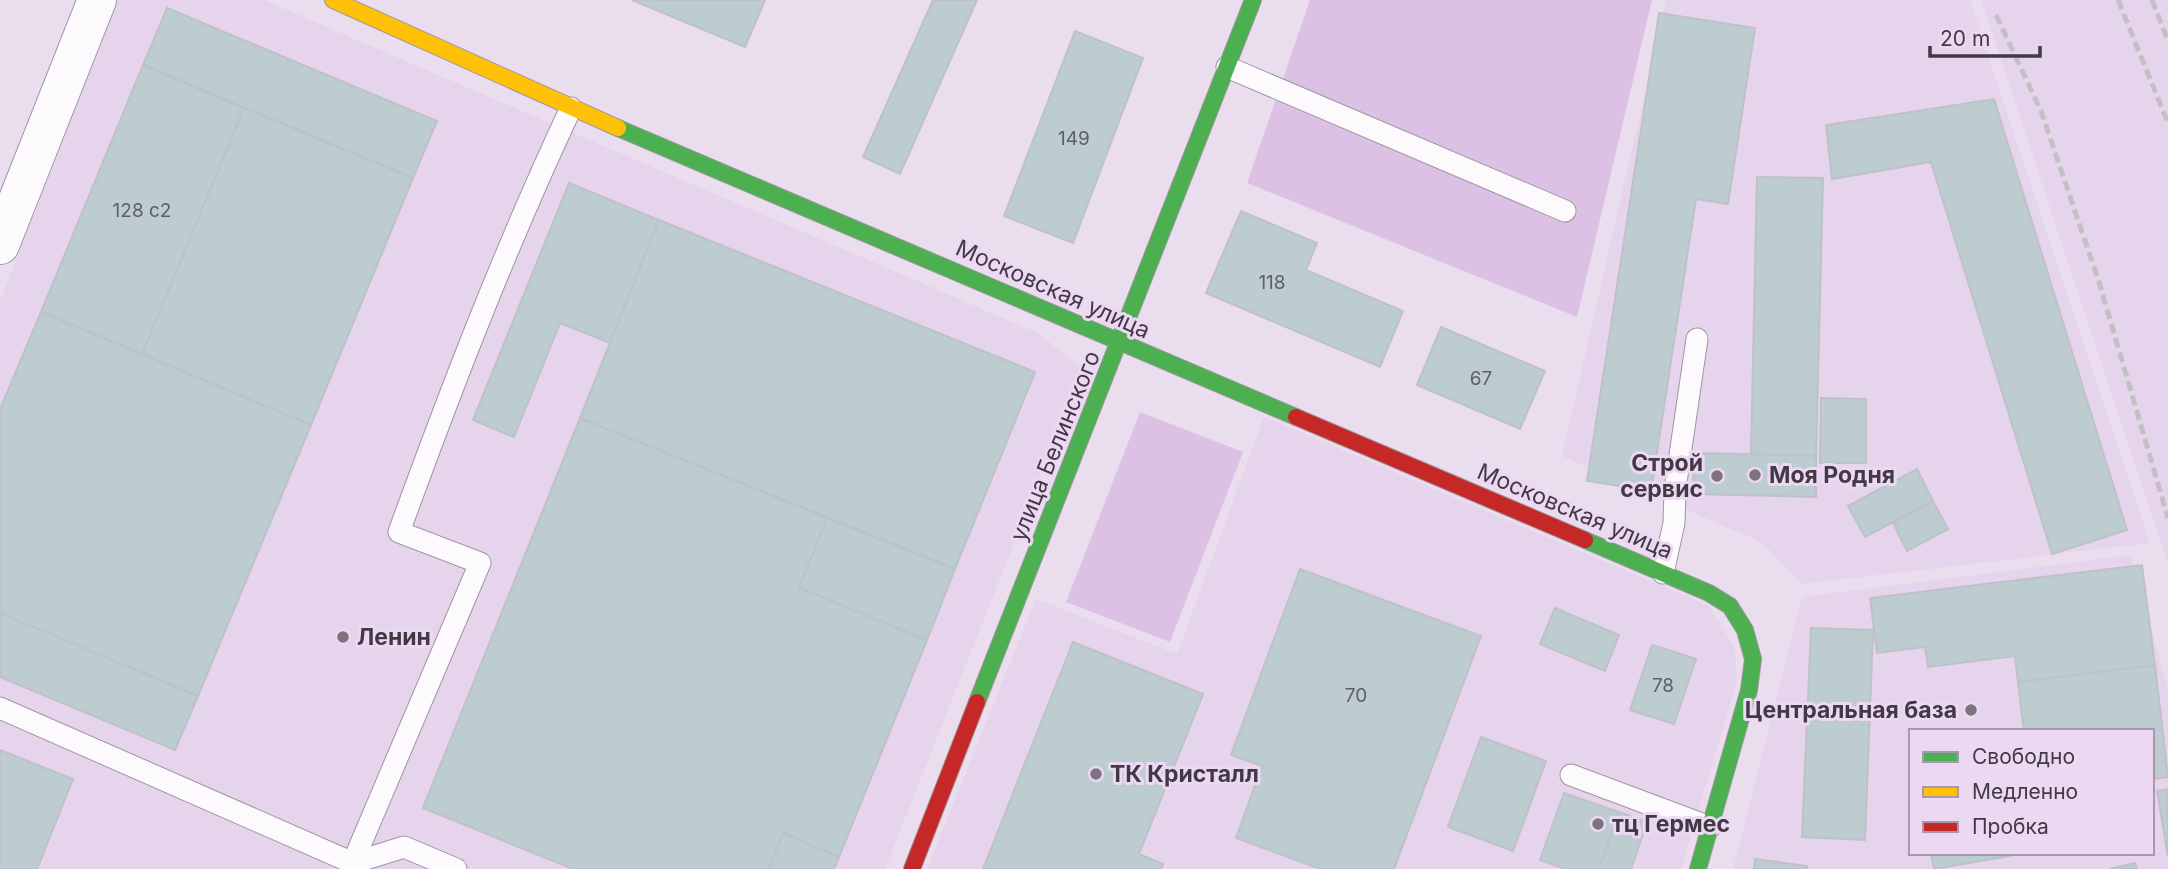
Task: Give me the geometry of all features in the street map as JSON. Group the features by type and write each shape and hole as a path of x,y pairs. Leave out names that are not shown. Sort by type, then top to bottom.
{"street":[{"path":"0,245 97,0"},
{"name":"Московская улица","path":"333,0 571,108 1709,593 1730,606 1745,630 1753,659 1749,690 1710,827"},
{"name":"улица Белинского","path":"912,869 1120,344 1252,0"},
{"path":"1698,869 1710,827"}],"lane":[{"path":"1227,67 1565,211"},
{"path":"352,866 480,563 398,532 542,168 571,108"},
{"path":"1663,573 1674,523 1675,489 1697,339"},
{"path":"0,708 352,866 404,847 456,869"},
{"path":"1571,775 1710,827"}],"shaded area":[{"path":"118,0 264,0 1038,333 1083,369 885,869 0,869 0,301"},
{"path":"1310,0 1652,0 1577,317 1247,183"},
{"path":"1666,0 1970,0 2150,543 1801,584 1763,543 1562,456"},
{"path":"1981,0 2168,0 2168,566 2167,561"},
{"path":"1140,412 1243,452 1170,642 1066,602"},
{"path":"1264,417 1709,606 1735,648 1737,681 1681,869 927,869 1036,599 1177,654"},
{"name":"Центральная база","path":"2131,555 2168,689 2168,869 1733,869 1802,597"}],"building":[{"path":"632,0 765,0 745,47"},
{"path":"933,0 977,0 900,174 863,157"},
{"path":"167,8 437,121 413,178 143,65"},
{"path":"1659,13 1755,28 1728,204 1696,199 1651,491 1587,481"},
{"path":"1075,31 1143,58 1073,243 1004,216"},
{"path":"143,65 244,108 142,354 41,312"},
{"path":"1994,99 2127,530 2052,554 1931,162 1832,179 1826,125"},
{"path":"244,108 413,178 311,425 142,354"},
{"path":"1757,177 1823,178 1816,456 1751,454"},
{"path":"569,183 659,220 610,343 560,323 514,437 473,420"},
{"path":"1241,211 1317,243 1306,270 1403,311 1380,367 1206,293"},
{"path":"659,220 1035,372 955,569 580,418"},
{"path":"41,312 311,425 198,696 0,613 0,409"},
{"path":"1441,327 1545,371 1520,429 1417,385"},
{"path":"1821,398 1866,399 1866,463 1820,463"},
{"path":"580,418 827,518 799,588 927,640 839,857 783,833 769,869 573,869 423,808"},
{"name":"Моя Родня","path":"1694,453 1816,456 1816,497 1693,494"},
{"path":"1917,469 1933,501 1865,537 1848,506"},
{"path":"1933,501 1948,529 1907,551 1893,523"},
{"path":"827,518 955,569 927,640 799,588"},
{"path":"2142,565 2155,665 2018,682 2015,656 1928,667 1925,647 1877,653 1870,598"},
{"path":"1300,569 1481,636 1394,869 1320,869 1236,838 1262,766 1231,755"},
{"path":"1555,608 1619,635 1605,671 1540,644"},
{"path":"0,613 198,696 175,750 0,677"},
{"path":"1811,628 1873,630 1865,840 1802,837"},
{"name":"ТК Кристалл","path":"1073,642 1203,694 1139,854 1163,864 1161,869 983,869"},
{"path":"1652,645 1696,659 1674,724 1630,710"},
{"path":"2155,665 2168,777 2154,779 2154,729 2024,729 2018,682"},
{"path":"1481,737 1546,761 1513,851 1448,827"},
{"path":"0,750 73,779 37,869 0,869"},
{"path":"2168,789 2168,856 2157,791"},
{"path":"1564,793 1619,812 1599,869 1565,869 1540,860"},
{"path":"1619,812 1647,822 1631,869 1599,869"},
{"path":"783,833 839,857 834,869 769,869"},
{"path":"1931,855 2010,856 1934,869"},
{"path":"1755,859 1807,866 1807,869 1754,869"},
{"path":"2135,863 2137,869 2109,869"}],"railway":[{"path":"2118,0 2168,123"},
{"path":"2152,0 2168,41"},
{"path":"1996,15 2041,111 2099,282 2168,518"}],"traffic: fast":[{"path":"977,702 1253,0"},
{"path":"618,128 1296,417"},
{"path":"1585,540 1709,593 1730,606 1745,630 1753,659 1749,690 1698,869"}],"traffic: slow":[{"path":"333,0 618,128"}],"traffic: jam":[{"path":"1296,417 1585,540"},
{"path":"912,869 977,702"}],"place":[{"name":"Моя Родня","path":"1755,475"},
{"name":"Строй сервис","path":"1717,476"},
{"name":"Ленин","path":"343,637"},
{"name":"Центральная база","path":"1971,710"},
{"name":"ТК Кристалл","path":"1096,774"},
{"name":"тц Гермес","path":"1598,824"}]}
